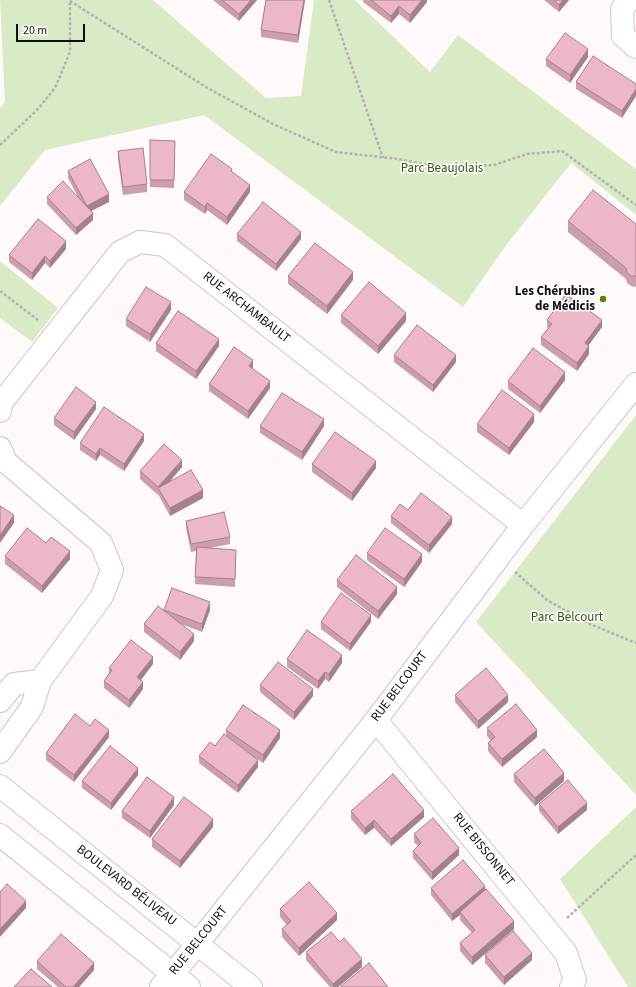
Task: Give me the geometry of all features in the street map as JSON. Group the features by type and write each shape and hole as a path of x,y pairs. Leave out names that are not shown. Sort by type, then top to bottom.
{"street":[{"path":"629,0 622,9 623,36 636,47"},
{"name":"RUE ARCHAMBAULT","path":"0,412 2,402 120,252 140,242 165,245 523,525"},
{"name":"RUE BELCOURT","path":"174,983 197,943 376,720 523,525 636,384"},
{"path":"0,448 6,462 101,543 112,570 102,596 40,681 32,707 0,752"},
{"path":"0,701 14,684 40,681"},
{"name":"RUE BISSONNET","path":"376,720 566,953 576,980 571,987"},
{"name":"BOULEVARD BÉLIVEAU","path":"0,786 251,987"},
{"path":"0,835 174,983"}],"path":[{"path":"70,0 206,87 273,124 336,152 428,164 456,166 494,165 527,154 562,151 636,205"},
{"path":"0,145 38,109 55,88 70,52 70,0"},
{"path":"329,0 383,158"},
{"path":"0,291 55,334"},
{"path":"498,558 546,600 590,624 636,643"},
{"path":"551,934 636,855"}],"green space":[{"name":"Parc Beaujolais","path":"0,0 153,0 266,98 301,96 314,0 355,0 430,72 458,35 636,169 636,215 571,163 504,248 463,307 204,115 45,150 0,206 0,108 5,101"},
{"path":"0,261 58,308 32,342 0,318"},
{"name":"Parc Belcourt","path":"636,415 636,795 476,622"},
{"path":"636,807 636,987 628,987 560,879"}],"building":[{"path":"222,0 251,0 239,14"},
{"path":"266,0 304,0 298,35 261,30"},
{"path":"371,0 422,0 410,15 399,6 391,16"},
{"path":"554,0 563,0 559,5"},
{"path":"565,33 588,49 570,75 546,59"},
{"path":"593,56 636,84 636,89 622,111 576,82"},
{"path":"150,140 175,141 174,180 150,180"},
{"path":"143,148 147,184 123,187 118,151"},
{"path":"211,154 232,169 231,171 250,185 227,217 207,203 205,207 184,192"},
{"path":"90,159 109,194 87,206 68,171"},
{"path":"63,181 93,213 76,228 47,197"},
{"path":"593,190 636,224 636,276 631,276 627,272 626,268 568,221"},
{"path":"263,202 301,232 276,264 237,234"},
{"path":"38,219 66,241 50,261 45,256 32,273 9,255"},
{"path":"315,243 353,272 327,306 288,276"},
{"path":"369,282 406,313 378,346 341,315"},
{"path":"146,287 171,302 150,334 126,319"},
{"path":"566,294 602,320 585,343 589,346 577,363 541,337 552,324 547,320"},
{"path":"178,311 219,339 196,371 156,343"},
{"path":"417,325 456,355 433,385 394,355"},
{"path":"234,347 253,360 249,366 270,381 248,411 209,384"},
{"path":"533,348 565,372 540,406 508,381"},
{"path":"76,387 96,402 74,432 54,418"},
{"path":"502,390 534,414 509,448 477,424"},
{"path":"282,393 324,419 302,452 260,426"},
{"path":"104,407 144,434 124,464 100,448 96,454 80,443"},
{"path":"335,432 376,461 352,493 312,464"},
{"path":"164,444 182,460 158,487 140,471"},
{"path":"191,470 203,490 170,508 158,488"},
{"path":"421,493 452,517 429,545 391,516 400,504 408,510"},
{"path":"0,506 14,515 0,535"},
{"path":"224,512 230,537 191,544 186,521"},
{"path":"27,528 46,543 51,537 70,551 42,586 5,556"},
{"path":"385,528 422,554 404,579 367,553"},
{"path":"197,547 236,550 235,579 195,577"},
{"path":"356,555 397,587 378,611 337,580"},
{"path":"172,588 210,602 202,624 164,610"},
{"path":"341,593 371,615 350,644 321,622"},
{"path":"158,606 194,634 180,652 144,624"},
{"path":"307,630 342,655 329,674 325,672 318,681 287,659"},
{"path":"131,640 153,657 137,677 143,682 129,700 104,681 112,670 109,668"},
{"path":"278,662 313,689 294,712 260,685"},
{"path":"486,668 508,695 478,721 455,695"},
{"path":"516,704 537,730 502,759 488,743 495,737 487,728"},
{"path":"243,705 280,730 263,755 226,730"},
{"path":"75,714 90,726 95,719 109,730 74,775 46,753"},
{"path":"224,734 258,760 238,785 199,756 210,742 215,746"},
{"path":"110,746 138,768 111,803 82,781"},
{"path":"544,749 564,773 535,798 514,774"},
{"path":"393,774 424,810 391,839 374,820 365,828 351,811"},
{"path":"147,777 174,797 150,831 122,811"},
{"path":"568,780 587,803 558,827 539,804"},
{"path":"184,797 213,819 180,861 152,839"},
{"path":"433,818 459,848 432,872 413,851 421,843 414,834"},
{"path":"463,860 485,886 452,914 431,888"},
{"path":"309,882 337,913 299,948 282,929 291,921 280,909"},
{"path":"7,884 26,901 0,929 0,892"},
{"path":"486,889 514,921 472,957 460,943 475,930 460,912"},
{"path":"513,931 532,953 504,977 485,955"},
{"path":"331,932 340,942 344,938 362,959 333,984 306,952"},
{"path":"61,934 94,963 73,987 66,987 37,961"},
{"path":"369,963 388,987 341,987 341,986"},
{"path":"31,969 52,987 14,987"}],"place":[{"name":"Les Chérubins de Médicis","path":"603,299"}]}
